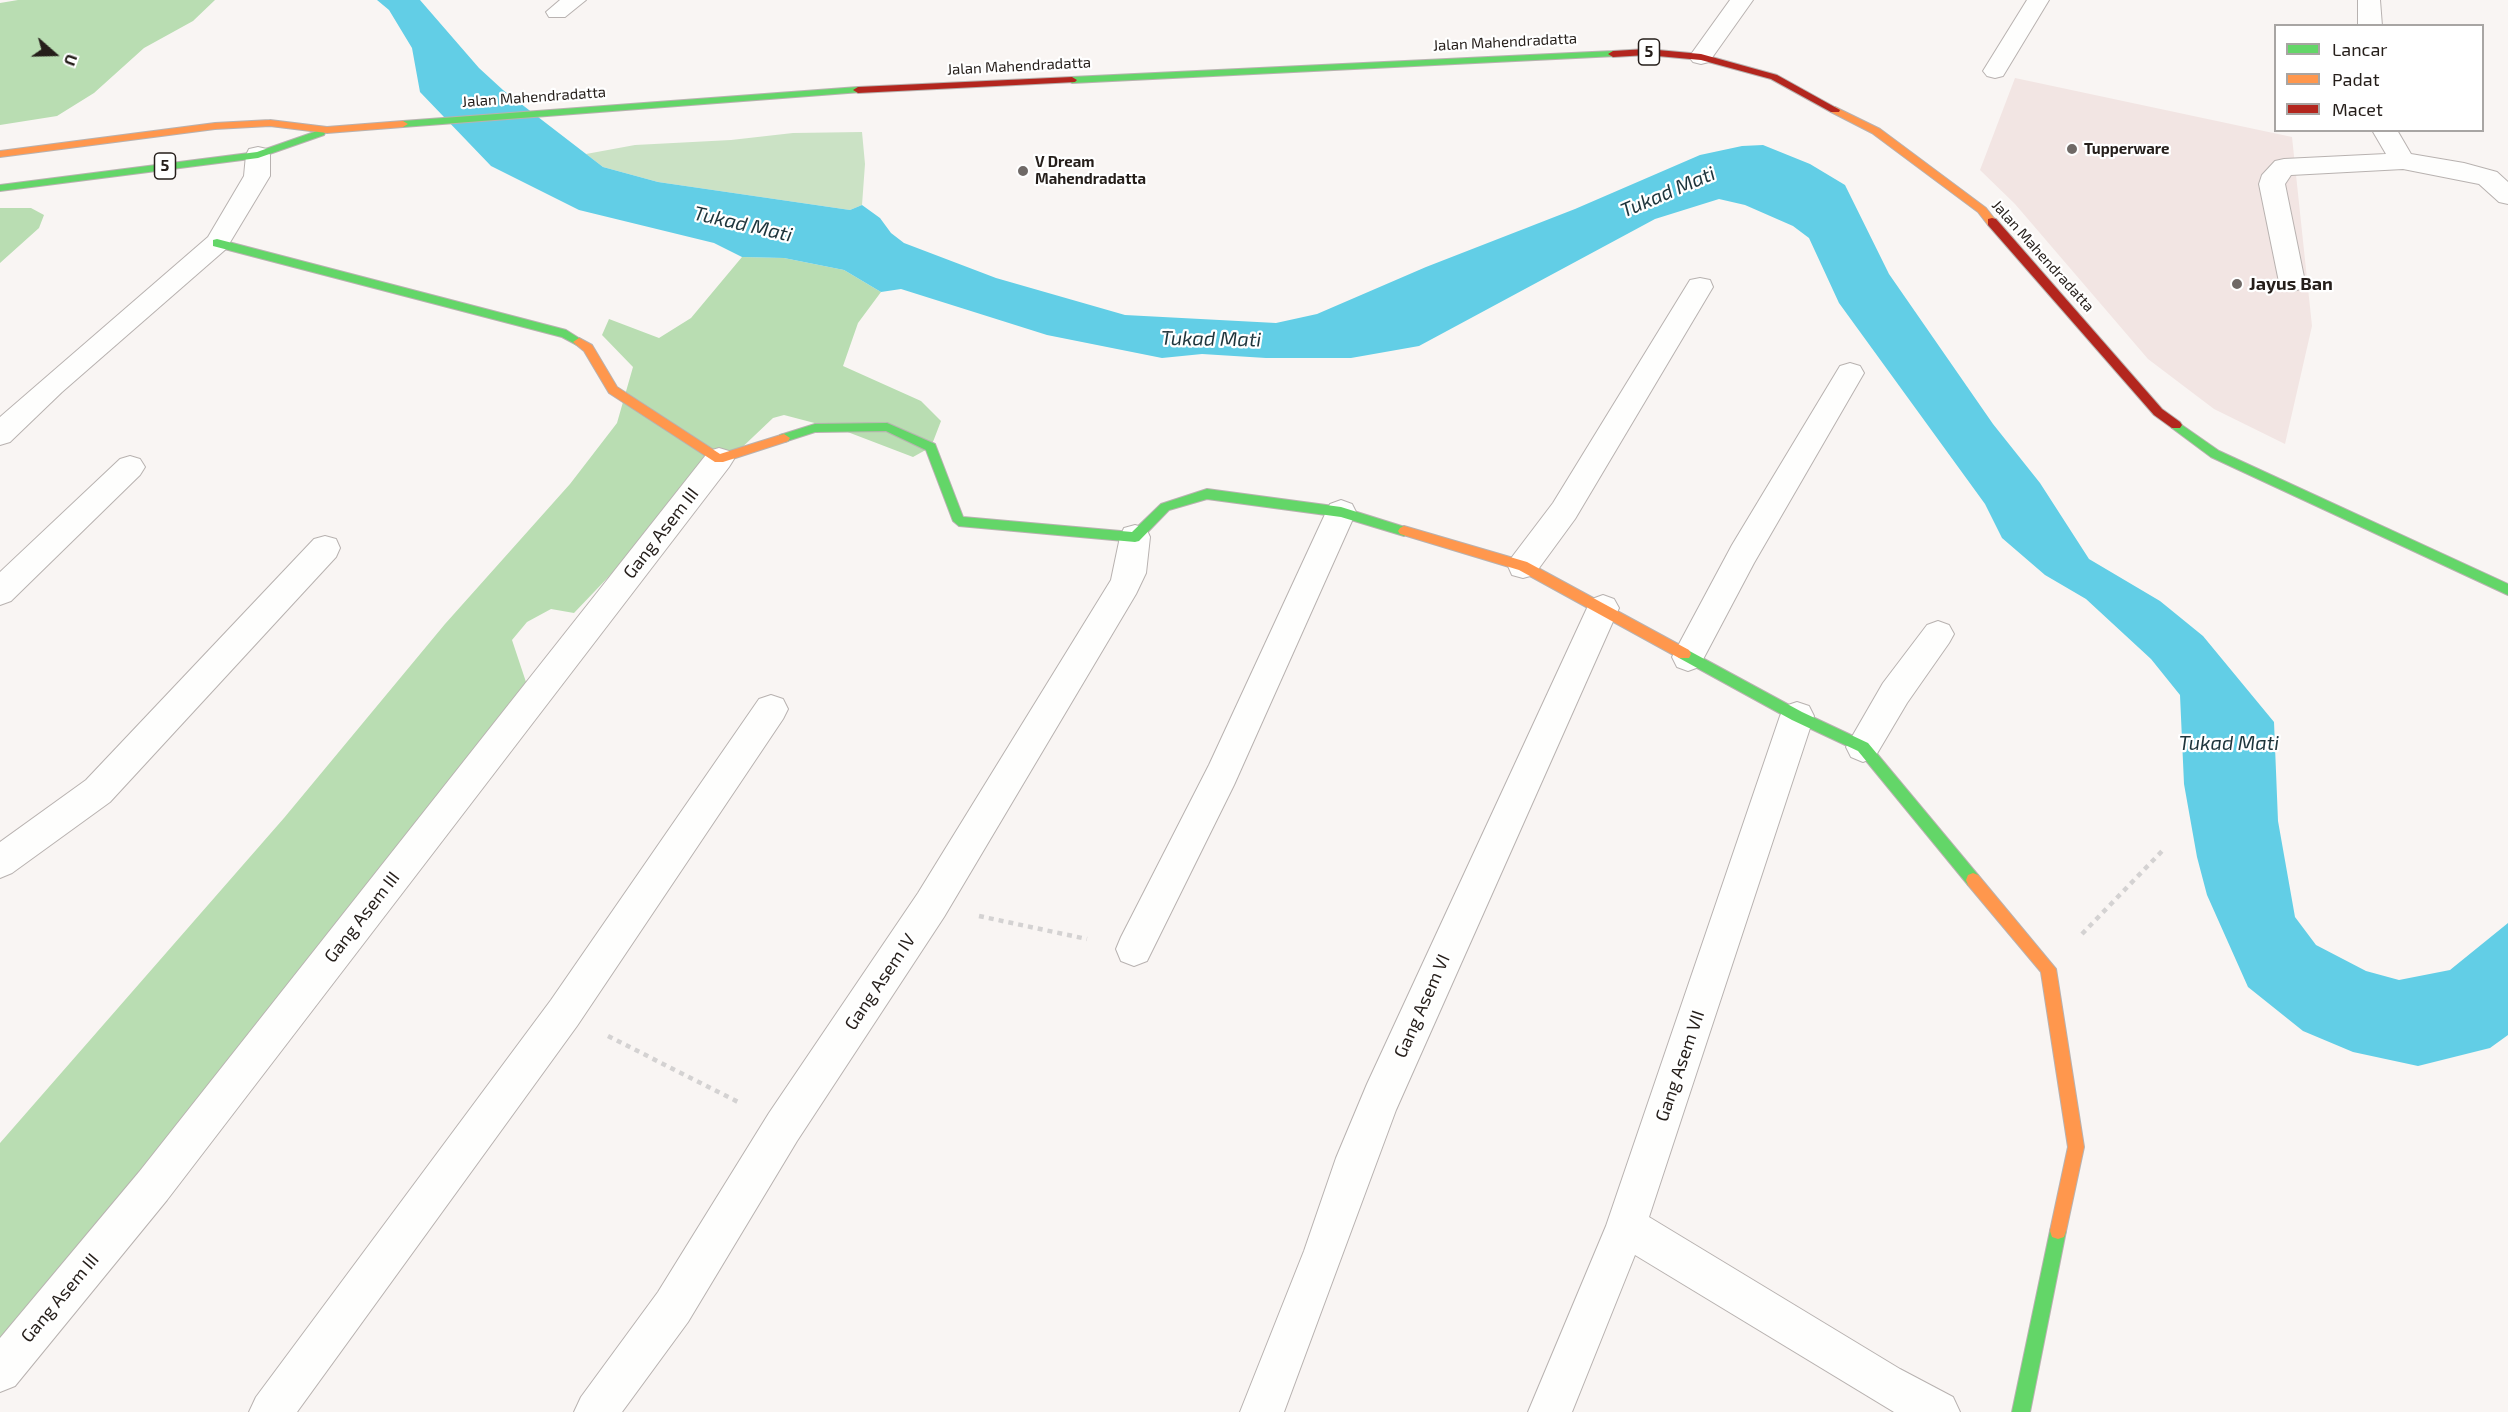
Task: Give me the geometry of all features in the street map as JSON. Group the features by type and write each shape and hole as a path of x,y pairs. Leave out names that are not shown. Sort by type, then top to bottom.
{"main road":[{"name":"Jalan Mahendradatta","path":"0,154 215,126 270,123 327,130 795,93 1647,52 1701,57 1774,77 1876,131 1982,210 2158,412 2215,454 2508,590"},
{"name":"Jalan Mahendradatta","path":"0,188 258,155 327,130"},
{"path":"217,243 566,334 588,348 613,390 719,459 815,428 887,427 931,447 959,521 1135,537 1165,507 1208,494 1341,512 1523,567 1603,608 1797,716 1863,747 2048,969 2076,1147 2021,1412"}],"street":[{"path":"1701,57 1742,0"},
{"path":"1995,71 2038,0"},
{"path":"2369,0 2370,24"},
{"path":"2385,132 2403,161"},
{"path":"0,434 52,385 217,243 257,176 258,155"},
{"path":"2292,282 2272,184 2275,175 2284,167 2403,161 2464,171 2488,178 2508,196"},
{"path":"1523,567 1564,511 1700,287"},
{"path":"1688,657 1743,554 1850,373"},
{"name":"Gang Asem III","path":"0,1371 153,1186 719,459"},
{"path":"0,592 130,467"},
{"path":"1134,949 1222,774 1341,512"},
{"name":"Gang Asem IV","path":"596,1412 673,1307 783,1126 931,905 1125,585 1130,573 1135,537"},
{"path":"0,862 98,791 325,548"},
{"name":"Gang Asem VI","path":"1262,1412 1324,1251 1356,1158 1381,1098 1603,608"},
{"path":"1863,747 1895,693 1938,634"},
{"path":"271,1412 564,1013 771,710"},
{"name":"Gang Asem VII","path":"1550,1412 1626,1227 1797,716"},
{"path":"1626,1227 1885,1384 1938,1412"}],"path":[{"path":"2048,969 2165,849"},
{"path":"931,905 1134,949"},
{"path":"564,1013 783,1126"}],"shaded area":[{"path":"2015,78 2292,137 2312,326 2285,444 2214,409 2148,359 2015,204 1980,170"}],"green space":[{"path":"18,0 215,0 193,21 144,48 94,93 57,116 0,125 0,3"},
{"path":"862,132 865,164 862,205 850,210 658,182 603,167 586,154 635,145 731,140 793,133"},
{"path":"0,208 31,208 44,215 39,228 0,263"},
{"path":"742,257 784,258 844,270 881,292 858,323 843,366 921,401 941,421 931,447 913,457 845,431 784,415 773,418 637,547 574,613 551,609 527,622 512,640 526,682 0,1350 0,1143 284,818 445,624 570,484 617,423 633,367 602,335 609,319 659,338 691,318"}],"water":[{"name":"Tukad Mati","path":"377,0 420,0 479,68 503,90 603,167 658,182 850,210 862,205 880,218 891,233 904,243 996,278 1125,315 1276,323 1317,314 1426,267 1575,209 1700,155 1742,146 1763,145 1810,164 1845,185 1889,274 1993,424 2040,483 2089,559 2160,601 2203,636 2274,722 2278,821 2295,917 2316,945 2366,971 2399,980 2450,970 2508,923 2508,1035 2490,1048 2418,1066 2353,1052 2303,1031 2248,987 2207,895 2197,857 2184,784 2180,695 2151,659 2086,599 2045,575 2002,538 1985,504 1839,303 1809,238 1793,226 1745,205 1719,199 1655,219 1419,346 1351,358 1266,358 1202,354 1162,358 1047,335 901,289 881,292 844,270 784,258 742,257 714,243 579,210 491,166 420,92 412,48 389,10"}],"traffic: fast":[{"path":"1072,80 1613,54"},
{"path":"403,124 858,90"},
{"path":"0,188 258,155 320,133"},
{"path":"217,243 566,334 579,342"},
{"path":"2176,425 2215,454 2508,590"},
{"path":"784,438 815,428 887,427 931,447 959,521 1135,537 1165,507 1207,494 1341,512 1404,531"},
{"path":"1684,654 1797,716 1863,747 1973,880"},
{"path":"2021,1412 2058,1231"}],"traffic: slow":[{"path":"1835,110 1876,131 1982,210 1992,222"},
{"path":"0,154 215,126 270,123 327,130 403,124"},
{"path":"579,342 588,348 613,390 719,459 784,438"},
{"path":"1404,531 1523,566 1684,654"},
{"path":"1973,880 2048,969 2076,1147 2058,1231"}],"traffic: jam":[{"path":"1613,54 1647,52 1701,57 1774,77 1835,110"},
{"path":"858,90 1072,80"},
{"path":"1992,222 2158,412 2176,425"}],"place":[{"name":"Tupperware","path":"2072,149"},
{"name":"V Dream Mahendradatta","path":"1023,171"},
{"name":"Jayus Ban","path":"2237,284"}]}
